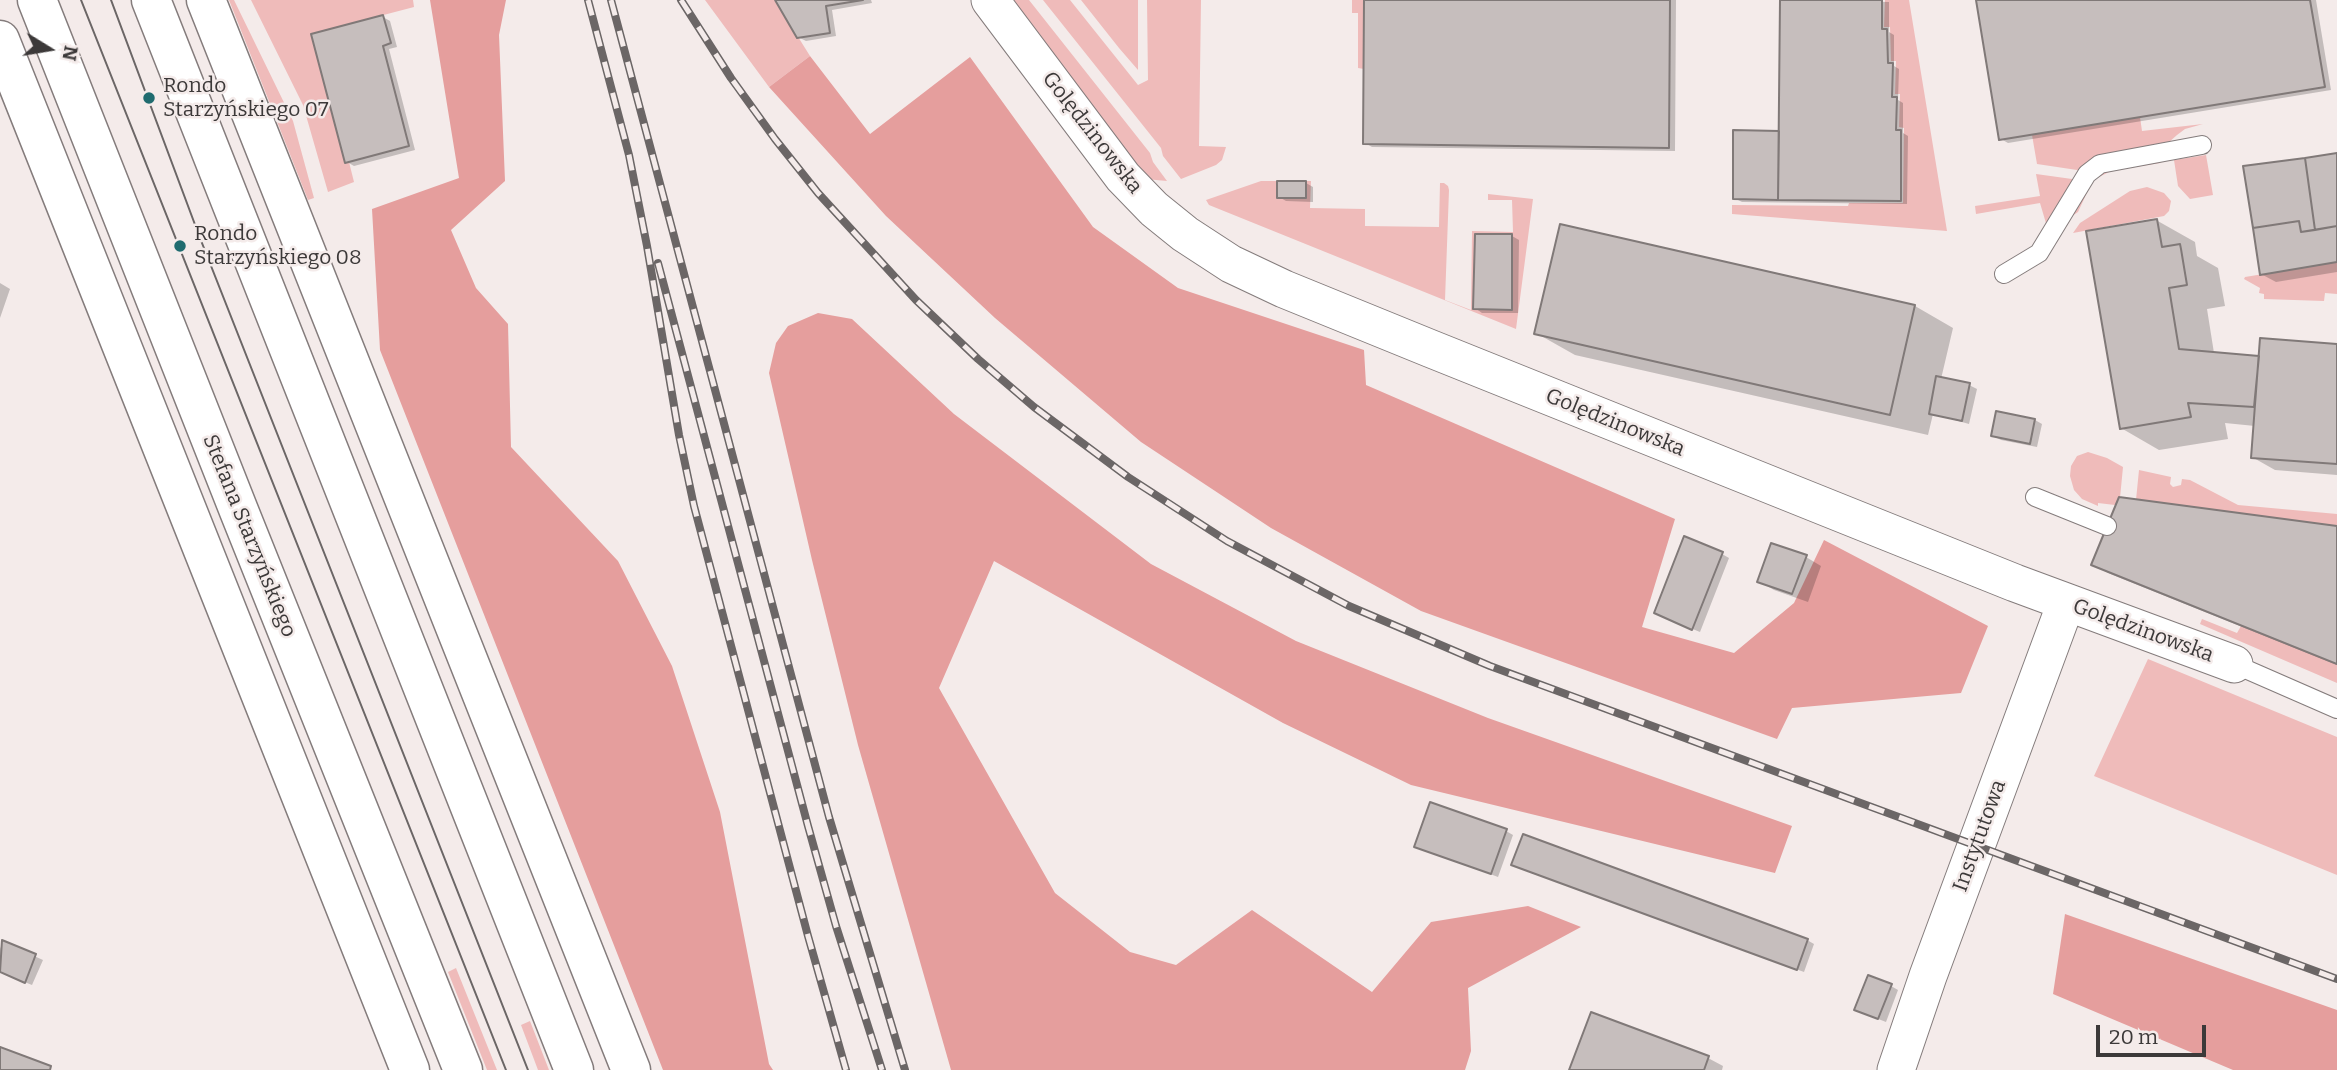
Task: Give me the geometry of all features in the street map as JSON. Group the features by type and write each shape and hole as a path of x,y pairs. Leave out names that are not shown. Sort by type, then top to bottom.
{"main road":[{"name":"Stefana Starzyńskiego","path":"37,0 463,1070"},
{"path":"151,0 574,1070"},
{"path":"206,0 631,1070"},
{"path":"0,40 410,1070"}],"street":[{"name":"Golędzinowska","path":"990,0 1123,177 1154,209 1185,234 1231,264 1284,289 1441,353 2066,603 2234,664"},
{"name":"Instytutowa","path":"1896,1070 1928,975 2066,603"}],"lane":[{"path":"2004,274 2039,253 2087,174 2100,164 2202,145"},
{"path":"2035,497 2107,526"},
{"name":"Golędzinowska","path":"2234,664 2337,709"}],"shaded area":[{"path":"229,0 234,0 293,121 314,198 308,200"},
{"path":"251,0 413,0 414,7 311,34 345,163 349,162 354,182 328,192 303,105"},
{"path":"430,0 506,0 499,35 505,181 451,230 476,288 508,324 511,447 618,561 672,666 720,812 769,1064 773,1070 663,1070 380,350 372,209 459,178"},
{"path":"705,0 775,0 810,56 769,87"},
{"path":"1012,0 1029,0 1150,153 1153,162 1167,181 1145,179"},
{"path":"1043,0 1070,0 1138,85 1148,80 1147,0 1201,0 1199,146 1226,147 1222,160 1181,179 1163,156 1161,148"},
{"path":"1081,0 1138,0 1138,70 1119,48"},
{"path":"1352,0 1364,0 1364,69 1358,68 1358,13 1352,13"},
{"path":"1885,0 1909,0 1947,231 1732,214 1732,205 1848,206 1849,203 1903,203 1904,128 1899,127 1900,94 1895,94 1896,61 1891,61 1890,27 1884,27"},
{"path":"810,56 870,134 970,57 1093,227 1178,288 1364,350 1366,385 1675,519 1642,627 1734,653 1794,603 1824,540 1988,626 1961,693 1792,708 1777,739 1421,611 1271,528 1141,442 995,318 886,216 769,87"},
{"path":"2140,117 2142,131 2203,124 2185,129 2168,143 2160,163 2111,171 2097,178 2077,170 2037,164 2032,135"},
{"path":"2206,155 2213,195 2190,199 2178,186 2174,160"},
{"path":"2036,174 2091,184 2078,212 2048,230 2040,203 1976,214 1975,206 2040,196"},
{"path":"1261,181 1277,181 1277,198 1306,198 1306,181 1311,181 1310,208 1365,209 1365,226 1439,227 1440,183 1444,183 1449,190 1445,300 1471,310 1472,231 1513,232 1512,200 1488,200 1488,194 1533,199 1516,329 1209,205 1206,200"},
{"path":"2147,187 2164,193 2171,201 2169,211 2164,216 2073,233 2080,223 2130,191"},
{"path":"2337,262 2337,294 2325,293 2324,301 2264,299 2264,294 2259,293 2260,288 2244,279 2245,277"},
{"path":"818,313 852,319 954,414 1151,564 1296,641 1488,718 1792,826 1775,873 1411,785 1283,723 994,561 939,688 1055,893 1130,952 1176,965 1252,910 1372,992 1431,922 1528,906 1581,927 1468,988 1471,1051 1465,1070 951,1070 858,745 769,373 776,343 788,326"},
{"path":"2088,452 2123,467 2120,498 2115,505 2098,503 2098,506 2082,499 2074,490 2070,476 2071,466 2077,456"},
{"path":"2139,470 2171,477 2170,484 2173,487 2181,485 2182,479 2190,480 2238,505 2337,514 2337,526 2136,500"},
{"path":"2202,619 2237,633 2241,626 2337,664 2337,683 2200,624"},
{"path":"2148,659 2337,737 2337,875 2094,776"},
{"path":"2065,914 2337,1010 2337,1070 2233,1070 2053,994"},
{"path":"456,968 497,1070 487,1070 448,972"},
{"path":"530,1021 549,1070 538,1070 521,1025"}],"building":[{"path":"775,0 863,0 826,6 830,33 797,38"},
{"path":"1364,0 1670,0 1669,148 1363,144"},
{"path":"1780,0 1882,0 1882,29 1887,29 1888,63 1893,63 1892,97 1897,97 1896,130 1901,130 1901,201 1778,200"},
{"path":"1976,0 2310,0 2325,87 1999,140"},
{"path":"383,15 391,43 383,46 409,146 345,163 311,34"},
{"path":"1733,130 1779,131 1778,200 1733,199"},
{"path":"2337,153 2337,226 2315,230 2305,158"},
{"path":"2305,158 2315,230 2301,232 2299,221 2253,228 2243,166"},
{"path":"1277,181 1306,181 1306,198 1277,198"},
{"path":"2157,219 2162,247 2180,244 2181,249 2187,285 2169,288 2179,349 2259,356 2254,407 2188,403 2191,417 2120,429 2086,231"},
{"path":"2299,221 2301,232 2337,226 2337,262 2260,275 2253,228"},
{"path":"1560,224 1915,305 1890,415 1534,334"},
{"path":"1475,234 1512,234 1512,310 1473,309"},
{"path":"2260,338 2337,344 2337,464 2251,458"},
{"path":"1936,376 1970,383 1962,421 1929,414"},
{"path":"1996,411 2035,419 2030,444 1991,436"},
{"path":"2119,497 2337,526 2337,664 2091,565"},
{"path":"1684,536 1723,552 1692,630 1654,613"},
{"path":"1771,543 1807,555 1792,594 1757,582"},
{"path":"1430,802 1507,829 1491,874 1414,847"},
{"path":"1523,834 1808,939 1797,970 1511,865"},
{"path":"2,940 36,954 25,983 0,972"},
{"path":"1868,975 1892,984 1878,1019 1854,1010"},
{"path":"1591,1012 1709,1056 1704,1070 1569,1070"},
{"path":"0,1047 51,1066 50,1070 0,1070"}],"tram line":[{"path":"81,0 506,1070"},
{"path":"111,0 200,238 528,1070"}],"railway":[{"path":"588,0 629,155 694,506 846,1070"},
{"path":"611,0 829,817 905,1070"},
{"path":"681,0 731,78 775,139 818,193 916,300 1034,407 1128,477 1227,541 1349,606 1490,666 2337,979"},
{"path":"658,263 808,826 836,926 882,1070"}],"place":[{"name":"Rondo Starzyńskiego 07","path":"149,98"},
{"name":"Rondo Starzyńskiego 08","path":"180,246"}]}
